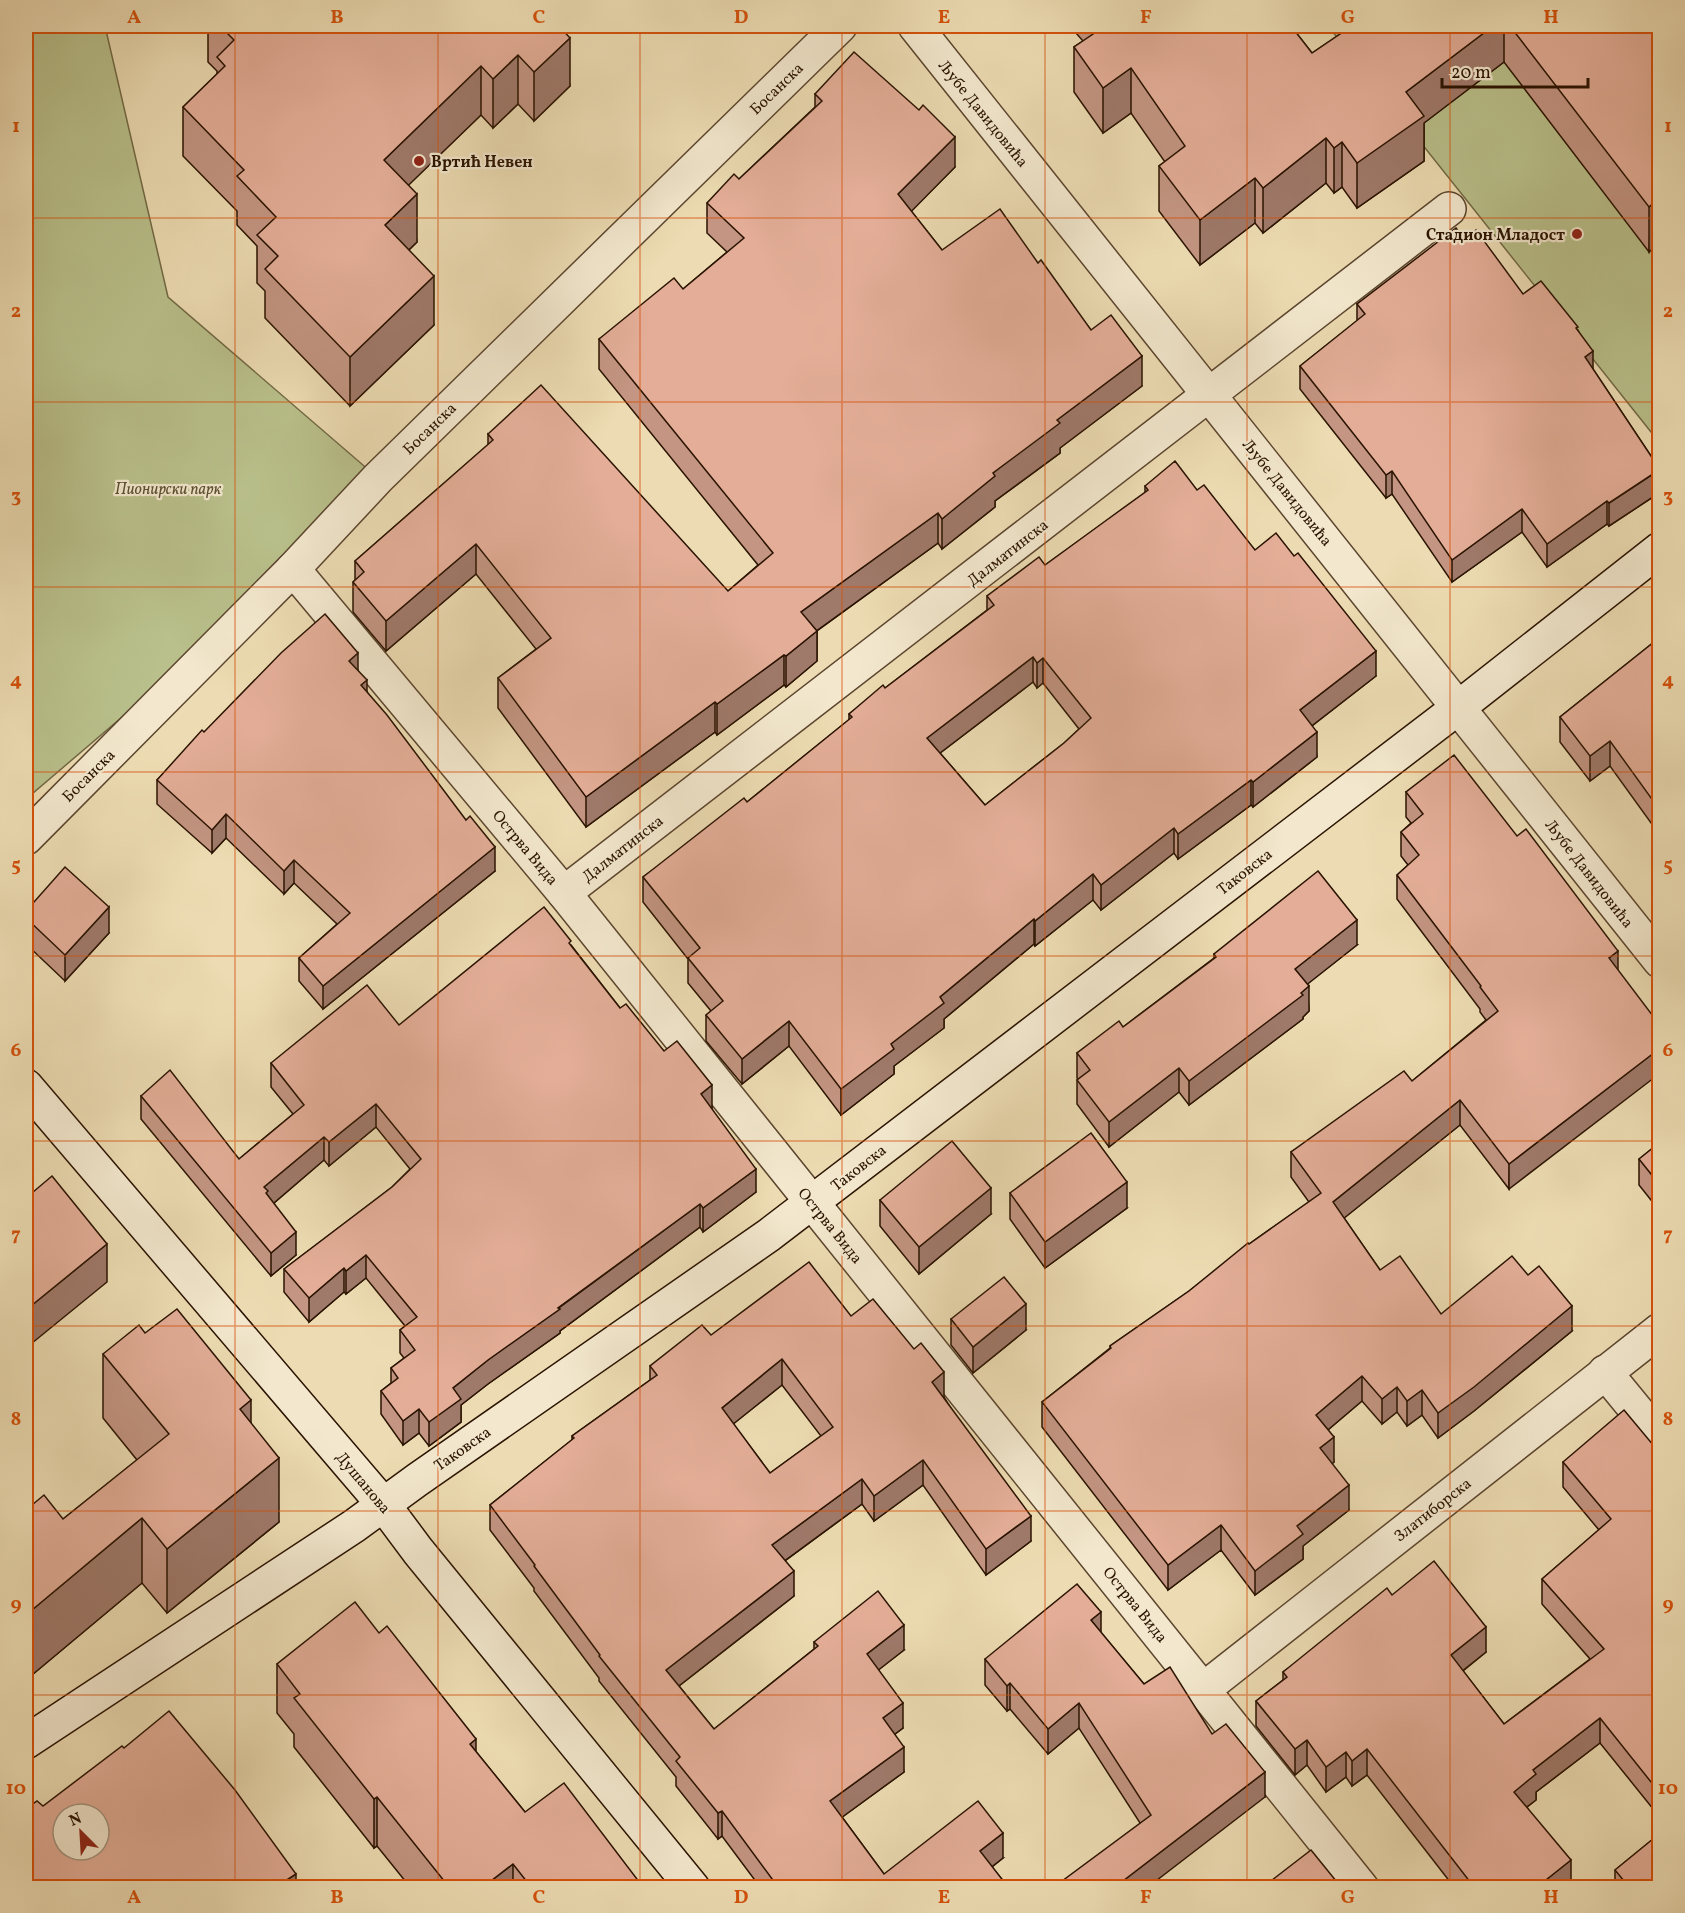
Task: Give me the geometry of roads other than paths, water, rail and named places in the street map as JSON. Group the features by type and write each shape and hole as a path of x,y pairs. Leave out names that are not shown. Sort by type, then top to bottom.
{"street":[{"name":"Босанска","path":"26,838 293,569 378,478 840,26"},
{"name":"Љубе Давидовића","path":"915,26 1459,706 1659,961"},
{"name":"Далматинска","path":"564,892 1210,396 1449,209"},
{"name":"Таковска","path":"26,1742 345,1533 383,1504 768,1235 1459,706 1659,549"},
{"name":"Острва Вида","path":"293,569 564,892 1362,1887"},
{"name":"Душанова","path":"26,1086 383,1504 418,1551 693,1887"},
{"name":"Златиборска","path":"1204,1689 1659,1330"},
{"path":"1605,1372 1659,1439"}],"place":[{"name":"Вртић Невен","path":"419,161"},
{"name":"Стадион Младост","path":"1577,234"}],"park label":[{"name":"Пионирски парк","path":"168,488"}]}
